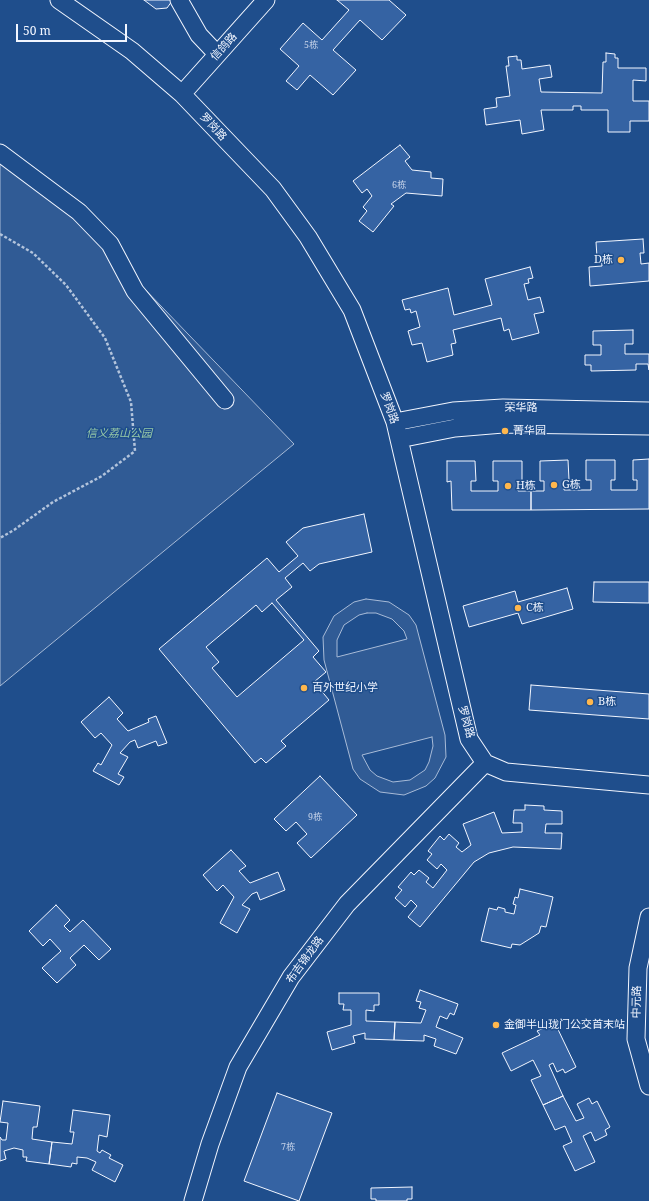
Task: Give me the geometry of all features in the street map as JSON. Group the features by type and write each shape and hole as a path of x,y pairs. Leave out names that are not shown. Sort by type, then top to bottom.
{"street":[{"name":"罗岗路","path":"59,0 132,51 182,94 273,189 308,237 352,310 395,422 469,739 485,763"},
{"path":"178,0 199,35 217,54"},
{"name":"信鸽路","path":"182,94 266,0"},
{"path":"0,153 78,212 110,244 135,291 225,400"},
{"name":"荣华路","path":"395,422 453,411 503,408 649,411"},
{"name":"荣华路","path":"399,439 455,428 503,424 649,426"},
{"path":"485,763 506,772 649,785"},
{"name":"布吉锦龙路","path":"193,1201 210,1144 238,1067 291,977 347,904 485,763"},
{"name":"中元路","path":"649,917 638,968 636,1039 649,1086"}],"path":[{"path":"0,234 33,253 66,285 105,338 131,402 135,451 102,476 53,502 14,530 0,538"}],"shaded area":[{"name":"信义荔山公园","path":"0,162 83,225 294,444 0,686"},
{"path":"366,599 389,602 409,615 416,625 445,735 446,757 435,778 426,786 404,795 380,792 360,779 353,769 324,660 323,637 334,616 354,602","holes":["376,613 392,619 404,631 407,639 337,657 337,640 344,625 359,615","432,737 433,746 429,762 425,770 410,780 393,782 377,776 370,770 362,755"]}],"building":[{"path":"144,0 172,1 167,8 156,9"},
{"path":"337,0 389,0 406,15 382,40 360,20 333,50 356,70 333,95 310,75 297,90 286,81 299,66 280,49 303,23 322,40 349,10"},
{"path":"606,53 615,54 615,58 618,58 618,68 646,68 646,81 633,80 633,101 649,101 649,121 630,121 630,132 608,132 608,110 581,110 581,106 573,106 573,110 541,110 544,130 522,134 520,120 486,125 484,109 497,107 496,98 510,96 506,66 509,66 508,57 517,56 517,60 521,60 522,69 550,65 552,77 539,79 541,92 602,93 603,62 606,62"},
{"path":"400,145 410,157 405,161 412,170 431,172 431,178 443,179 442,196 406,193 391,204 394,206 373,232 359,221 367,211 363,207 372,196 367,189 362,193 353,181"},
{"name":"D栋","path":"643,239 644,253 640,253 641,264 649,263 649,281 590,286 589,267 602,266 601,256 597,257 596,242"},
{"path":"530,267 533,278 528,279 529,283 524,284 528,300 540,297 544,312 534,314 539,333 512,340 509,329 504,331 501,318 453,330 456,343 451,344 453,355 427,362 422,343 412,345 408,331 420,327 416,311 411,313 410,309 405,310 402,300 448,288 454,315 492,305 485,279"},
{"path":"633,330 633,344 625,344 625,354 649,354 649,370 648,364 636,364 636,370 591,371 591,365 585,365 585,355 601,355 601,345 593,345 593,331"},
{"name":"G栋","path":"649,459 649,509 531,510 531,491 544,491 544,481 540,481 540,461 568,460 569,480 564,481 564,490 591,490 591,480 586,480 586,460 615,460 615,480 611,480 611,490 637,490 637,480 633,480 633,460"},
{"name":"H栋","path":"447,461 475,461 476,481 471,481 471,491 498,491 498,481 493,481 493,461 522,461 522,481 518,481 518,491 531,491 531,510 452,510 451,481 447,482"},
{"path":"364,514 372,552 319,564 310,571 303,563 285,578 292,587 276,600 319,651 313,657 326,672 314,682 329,700 281,741 286,746 266,763 261,758 255,763 159,649 267,558 279,572 298,556 286,542 303,528","holes":["272,603 304,640 237,697 212,668 219,662 206,647 256,605 262,612"]},
{"path":"594,582 649,582 649,603 593,602"},
{"name":"C栋","path":"567,588 573,609 522,624 518,613 469,627 463,606 515,591 518,602"},
{"name":"B栋","path":"531,685 649,694 649,719 529,710"},
{"path":"109,697 123,713 117,719 128,731 149,722 148,719 156,716 167,743 158,746 156,741 138,748 135,740 130,742 120,753 128,757 118,774 124,777 119,785 93,771 98,763 101,765 112,745 101,733 95,738 81,722"},
{"path":"320,776 357,815 311,858 297,843 307,834 296,822 286,831 274,819"},
{"path":"525,805 544,806 544,810 562,811 562,824 546,824 545,833 562,833 561,849 513,847 489,853 474,862 420,927 408,917 417,906 411,900 405,907 395,898 402,890 398,887 411,872 414,875 419,870 429,878 426,882 433,888 447,870 441,864 437,869 427,860 432,854 428,851 440,836 444,840 449,834 459,843 456,847 462,852 471,845 463,824 494,812 502,833 522,832 522,823 513,823 514,810 525,810"},
{"path":"231,850 246,866 239,871 250,883 278,872 285,890 260,900 257,892 252,894 242,905 250,909 237,933 220,923 234,897 223,885 217,891 203,875"},
{"path":"520,889 553,897 546,927 541,926 539,933 520,945 512,944 511,948 481,941 489,908 497,910 498,907 505,909 505,912 514,914 516,905 513,904 515,897 518,898"},
{"path":"56,905 70,920 64,926 70,932 83,920 111,949 99,960 84,945 70,958 76,965 57,983 42,968 61,951 50,939 43,946 29,931"},
{"path":"420,990 458,1004 454,1015 450,1013 447,1019 440,1016 436,1027 463,1038 456,1054 434,1046 436,1039 424,1035 424,1041 394,1040 395,1022 421,1023 426,1010 419,1008 421,1002 416,1001"},
{"path":"339,993 379,993 379,1005 374,1005 374,1011 366,1010 366,1021 395,1022 394,1040 365,1039 365,1033 353,1036 355,1043 332,1050 327,1032 351,1025 351,1010 343,1010 344,1004 339,1004"},
{"path":"553,1019 576,1067 565,1073 563,1069 557,1072 553,1063 549,1065 563,1096 543,1105 531,1080 541,1076 533,1060 511,1071 502,1053 540,1035 537,1031 544,1028 542,1024"},
{"path":"277,1093 332,1113 299,1201 244,1181"},
{"path":"563,1096 576,1121 584,1118 577,1104 589,1098 592,1104 597,1101 610,1127 605,1130 607,1135 595,1141 591,1132 583,1136 595,1162 575,1171 563,1146 572,1142 565,1126 555,1130 543,1105"},
{"path":"3,1101 40,1106 37,1127 33,1127 32,1139 52,1142 49,1164 26,1161 27,1157 23,1157 23,1150 14,1148 4,1151 6,1159 0,1161 0,1137 2,1140 6,1140 8,1123 0,1122"},
{"path":"73,1110 110,1115 107,1137 99,1135 97,1151 100,1153 102,1150 111,1155 109,1158 123,1165 115,1182 92,1170 96,1162 87,1158 77,1157 77,1164 72,1163 71,1167 49,1164 52,1142 72,1144 74,1132 70,1132"},
{"path":"412,1187 412,1199 407,1199 407,1201 376,1201 376,1199 371,1199 371,1188"}],"place":[{"name":"D栋","path":"621,260"},
{"name":"菁华园","path":"505,431"},
{"name":"G栋","path":"554,485"},
{"name":"H栋","path":"508,486"},
{"name":"C栋","path":"518,608"},
{"name":"百外世纪小学","path":"304,688"},
{"name":"B栋","path":"590,702"},
{"name":"金御半山珑门公交首末站","path":"496,1025"}]}
